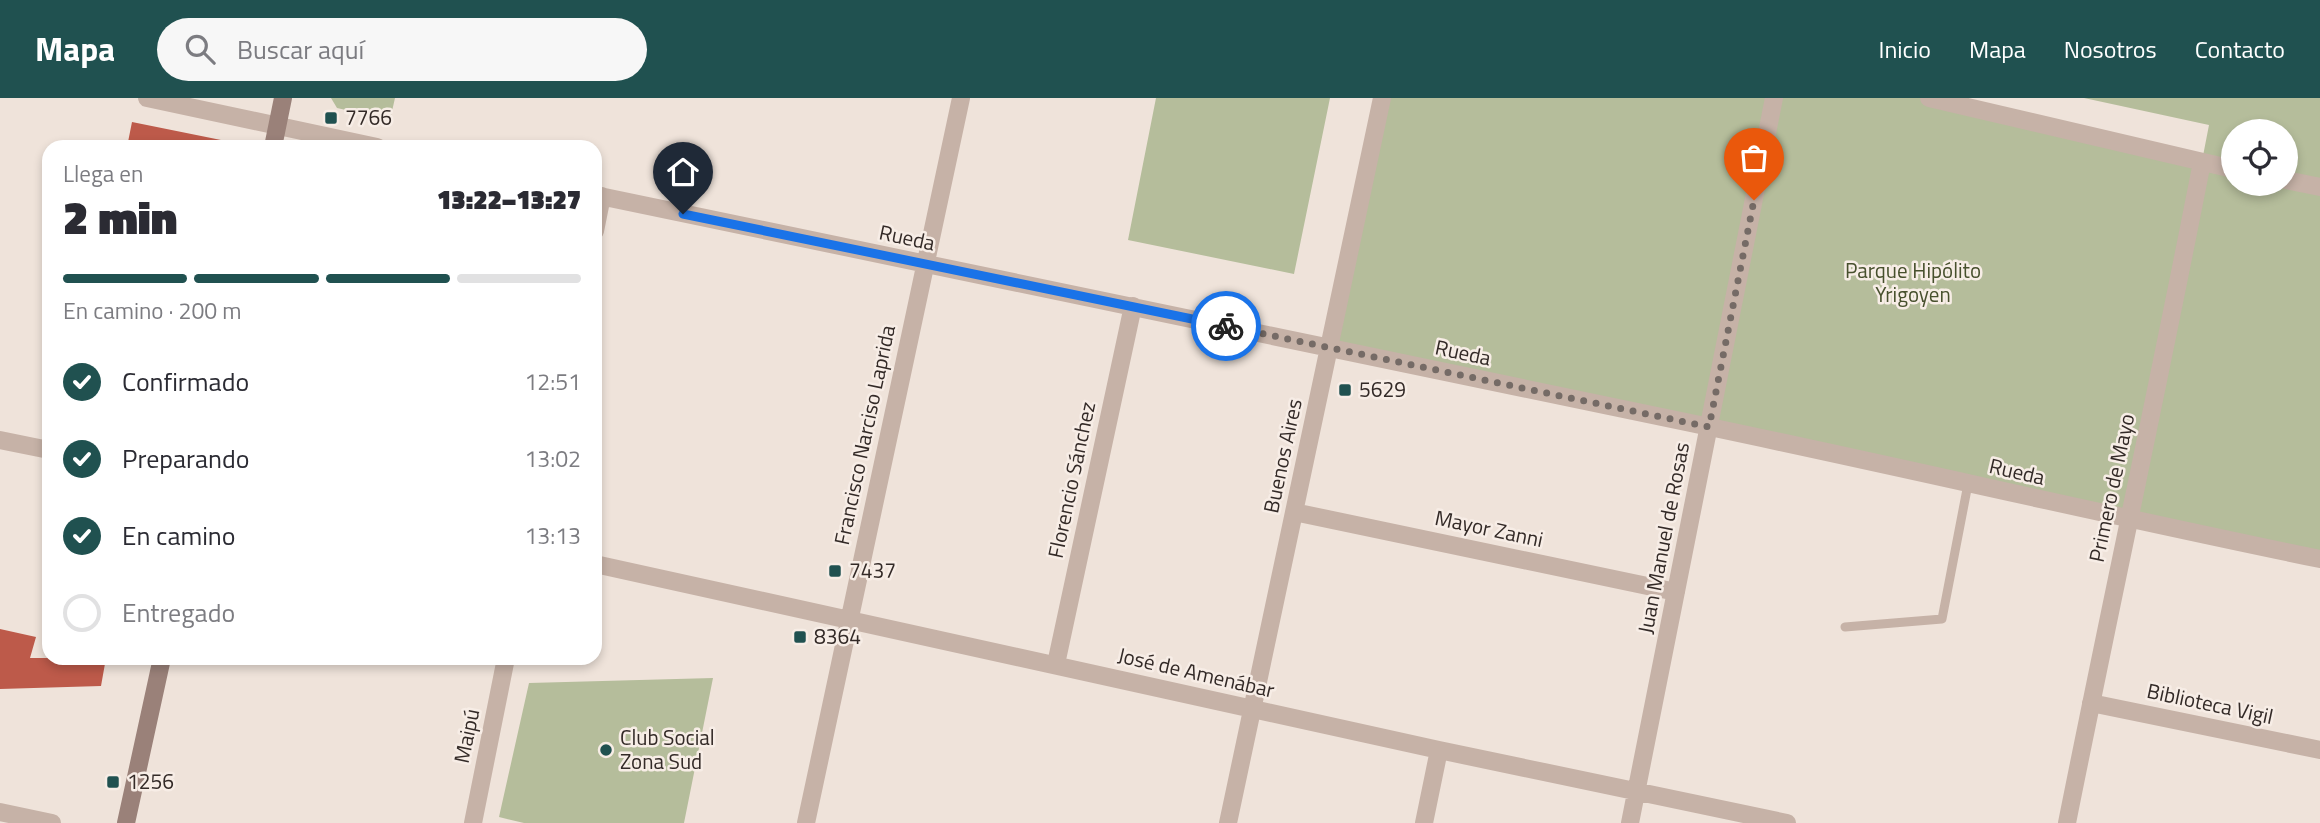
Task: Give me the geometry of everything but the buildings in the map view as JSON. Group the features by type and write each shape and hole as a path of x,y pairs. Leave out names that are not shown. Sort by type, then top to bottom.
{"main road":[{"path":"274,140 283,98"},
{"path":"127,823 161,665"}],"street":[{"path":"147,98 345,140"},
{"name":"Francisco Narciso Laprida","path":"806,823 961,98"},
{"name":"Buenos Aires","path":"1228,823 1382,98"},
{"name":"Juan Manuel de Rosas","path":"1630,823 1774,98"},
{"path":"1929,98 2221,166"},
{"name":"Primero de Mayo","path":"2067,823 2202,162"},
{"path":"2298,182 2320,187"},
{"name":"Rueda","path":"602,196 1709,427 2128,520 2320,559"},
{"name":"Florencio Sánchez","path":"1056,664 1133,306"},
{"path":"0,440 42,449"},
{"name":"Mayor Zanni","path":"1294,512 1676,592"},
{"name":"José de Amenábar","path":"602,565 1439,750 1787,823"},
{"name":"Maipú","path":"472,823 505,665"},
{"name":"Biblioteca Vigil","path":"2091,703 2320,750"},
{"path":"1424,823 1439,750"},
{"path":"0,812 51,823"}],"lane":[{"path":"1845,627 1942,619 1968,484"}],"green space":[{"path":"331,98 395,98 390,120 337,108"},
{"path":"1156,98 1330,98 1294,274 1128,240"},
{"name":"Parque Hipólito Yrigoyen","path":"1382,98 1929,98 2202,161 2209,125 2084,98 2320,98 2320,559 1329,348"},
{"name":"Club Social Zona Sud","path":"713,678 684,823 524,823 499,817 529,683"}],"way so far":[{"path":"1226,326 1709,427 1754,200"}],"place":[{"name":"7766","path":"331,118"},
{"name":"5629","path":"1345,390"},
{"name":"7437","path":"835,571"},
{"name":"8364","path":"800,637"},
{"name":"Club Social Zona Sud","path":"606,750"},
{"name":"1256","path":"113,782"}],"route":[{"path":"683,214 1226,326"}]}
